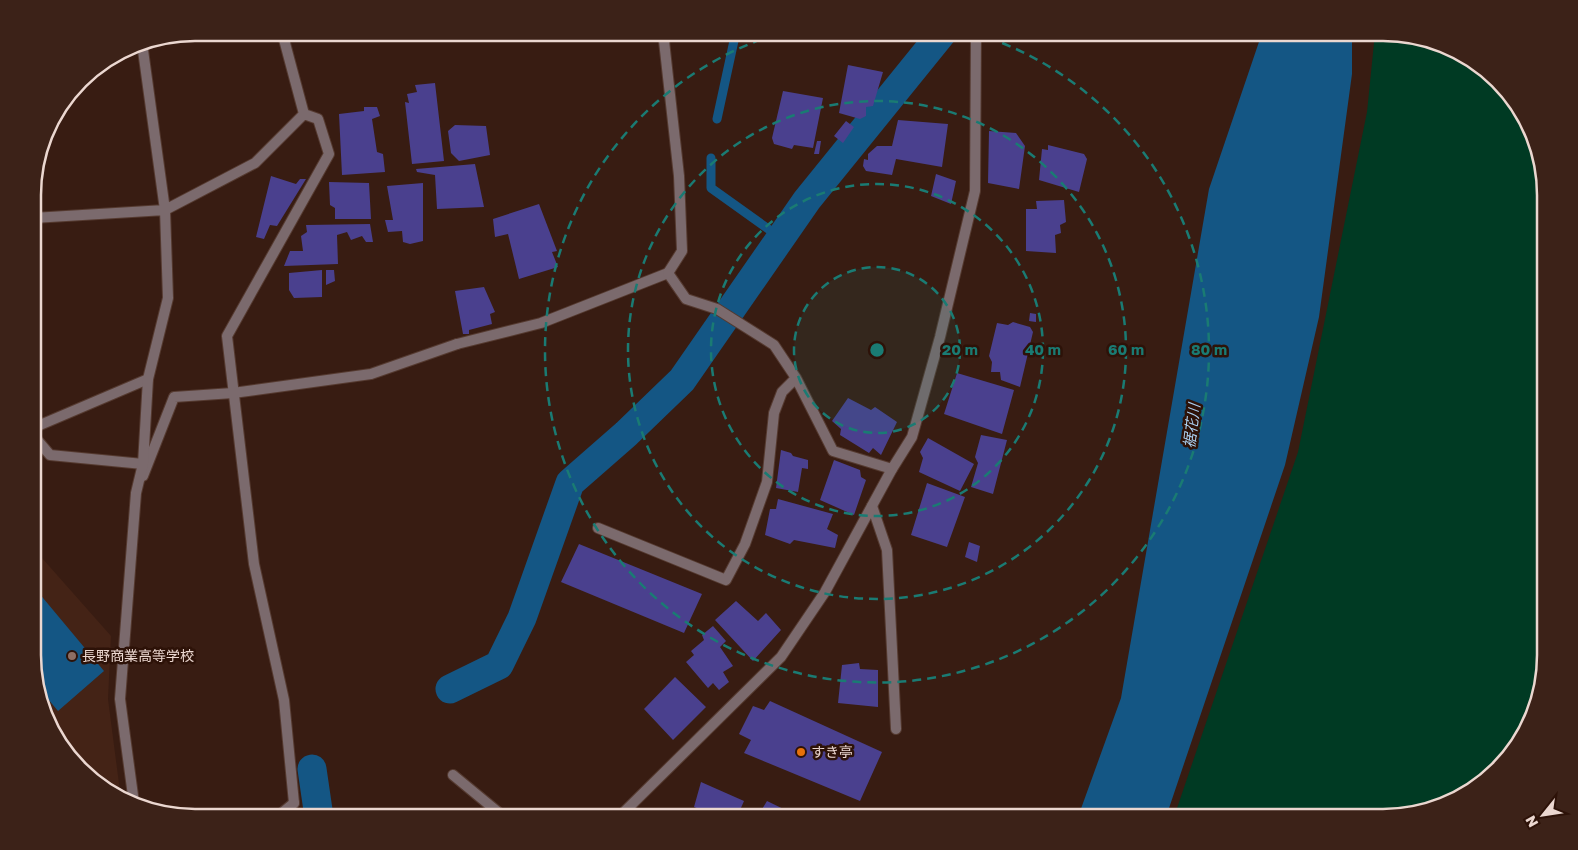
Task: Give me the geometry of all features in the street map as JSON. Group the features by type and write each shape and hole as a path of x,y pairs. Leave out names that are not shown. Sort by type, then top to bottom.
{"street":[{"path":"628,809 781,657 825,592 892,469 912,437 940,338 976,191 976,41"},
{"path":"285,42 304,114"},
{"path":"136,493 174,397 233,393 371,374 457,344 541,323 668,273 682,251 679,176 664,42"},
{"path":"133,796 120,699 136,493 143,464 148,379 168,298 165,210 143,50"},
{"path":"42,217 165,210 255,162 304,114"},
{"path":"287,809 294,803 284,700 254,564 227,336 329,154 318,118 304,114"},
{"path":"668,273 686,299 718,309 774,345 796,378 833,451 892,469"},
{"path":"598,528 726,580 745,544 767,482 774,413 782,392 796,378"},
{"path":"41,424 148,379"},
{"path":"41,444 50,454 143,464"},
{"path":"872,506 888,550 896,729"},
{"path":"452,775 494,809"}],"shaded area":[{"name":"長野商業高等学校","path":"41,557 111,636 108,699 120,789 94,771 79,756 67,741 49,705 44,685 41,655"}],"green space":[{"path":"1374,41 1423,46 1451,57 1469,67 1499,94 1511,109 1521,127 1532,155 1537,195 1537,655 1532,695 1521,723 1511,741 1499,756 1469,783 1433,801 1393,808 1177,808 1298,452 1367,112"}],"water":[{"name":"裾花川","path":"1259,41 1352,41 1352,74 1319,317 1285,465 1169,808 1081,808 1121,698 1209,189"},
{"path":"41,596 104,671 58,711 47,698 44,685 41,655"}],"building":[{"path":"848,65 883,72 873,106 866,107 866,116 860,119 839,113"},
{"path":"435,83 444,161 412,164 405,102 409,103 407,94 417,92 415,85"},
{"path":"783,91 823,98 813,148 794,145 792,149 774,144 772,138"},
{"path":"364,107 377,107 380,116 372,119 377,152 383,154 385,172 342,175 339,114 364,111"},
{"path":"898,120 948,124 942,167 896,159 892,175 866,171 863,166 864,159 868,160 868,154 877,146 892,146"},
{"path":"846,121 854,127 843,143 834,136"},
{"path":"455,125 486,126 490,155 459,161 451,153 448,131"},
{"path":"989,131 1016,133 1025,146 1019,189 988,183"},
{"path":"817,141 821,141 819,154 814,154"},
{"path":"1048,145 1084,154 1087,159 1079,192 1039,180 1042,149 1048,150"},
{"path":"475,164 484,207 437,209 435,175 417,172 416,169"},
{"path":"936,174 956,181 951,204 931,196"},
{"path":"271,176 296,184 300,179 306,179 277,226 270,225 264,239 256,237"},
{"path":"329,182 369,183 371,219 335,219 335,208 330,205"},
{"path":"423,183 423,241 410,244 403,242 402,231 388,232 385,220 393,220 387,186"},
{"path":"1064,200 1066,222 1060,225 1061,233 1055,235 1056,253 1026,251 1026,209 1037,209 1036,201"},
{"path":"539,204 557,251 552,252 558,267 519,279 508,234 495,237 493,219"},
{"path":"370,224 373,242 366,242 362,236 351,240 347,232 337,235 338,264 284,266 290,251 303,251 301,236 307,232 306,225"},
{"path":"322,270 322,297 294,298 289,290 289,273"},
{"path":"326,270 334,270 335,281 326,285"},
{"path":"484,287 495,312 490,314 492,324 469,330 469,334 463,334 455,291"},
{"path":"1030,313 1036,314 1036,322 1029,321"},
{"path":"1013,322 1030,327 1033,332 1020,387 1001,380 1000,372 991,372 992,362 989,356 997,323 1008,325"},
{"path":"957,373 1014,390 1002,434 944,414"},
{"path":"848,398 871,410 875,407 897,422 881,455 873,448 869,453 840,435 841,429 832,421"},
{"path":"981,435 1007,440 993,494 971,487 978,463 975,457"},
{"path":"928,438 974,464 960,491 919,472 923,458 920,452"},
{"path":"781,450 808,460 808,469 802,468 798,492 776,488"},
{"path":"834,460 860,470 861,477 866,480 854,515 820,500"},
{"path":"927,483 965,497 947,547 911,535"},
{"path":"778,499 833,514 827,529 838,535 835,548 794,540 790,544 765,535 770,509 776,509"},
{"path":"969,542 980,546 977,562 965,557"},
{"path":"579,544 702,594 684,633 561,582"},
{"path":"736,601 758,621 766,613 781,630 753,661 715,620"},
{"path":"713,626 726,641 720,647 733,666 723,672 729,682 719,690 713,683 708,688 686,662 694,655 691,651 704,640 702,635"},
{"path":"859,663 860,669 878,670 878,707 838,703 842,665"},
{"path":"675,677 706,707 673,740 644,709"},
{"path":"770,701 882,752 860,801 744,753 751,740 739,734 753,706 764,710"},
{"path":"701,782 744,801 741,809 694,807"},
{"path":"767,801 782,809 762,809"}],"waterway":[{"path":"450,689 499,665 522,618 570,483 626,434 682,380 807,200 935,41"},
{"path":"717,119 734,42"},
{"path":"711,158 711,188 781,238"},
{"path":"312,769 318,809"}],"place":[{"name":"長野商業高等学校","path":"72,656"},
{"name":"すき亭","path":"801,752"}]}
